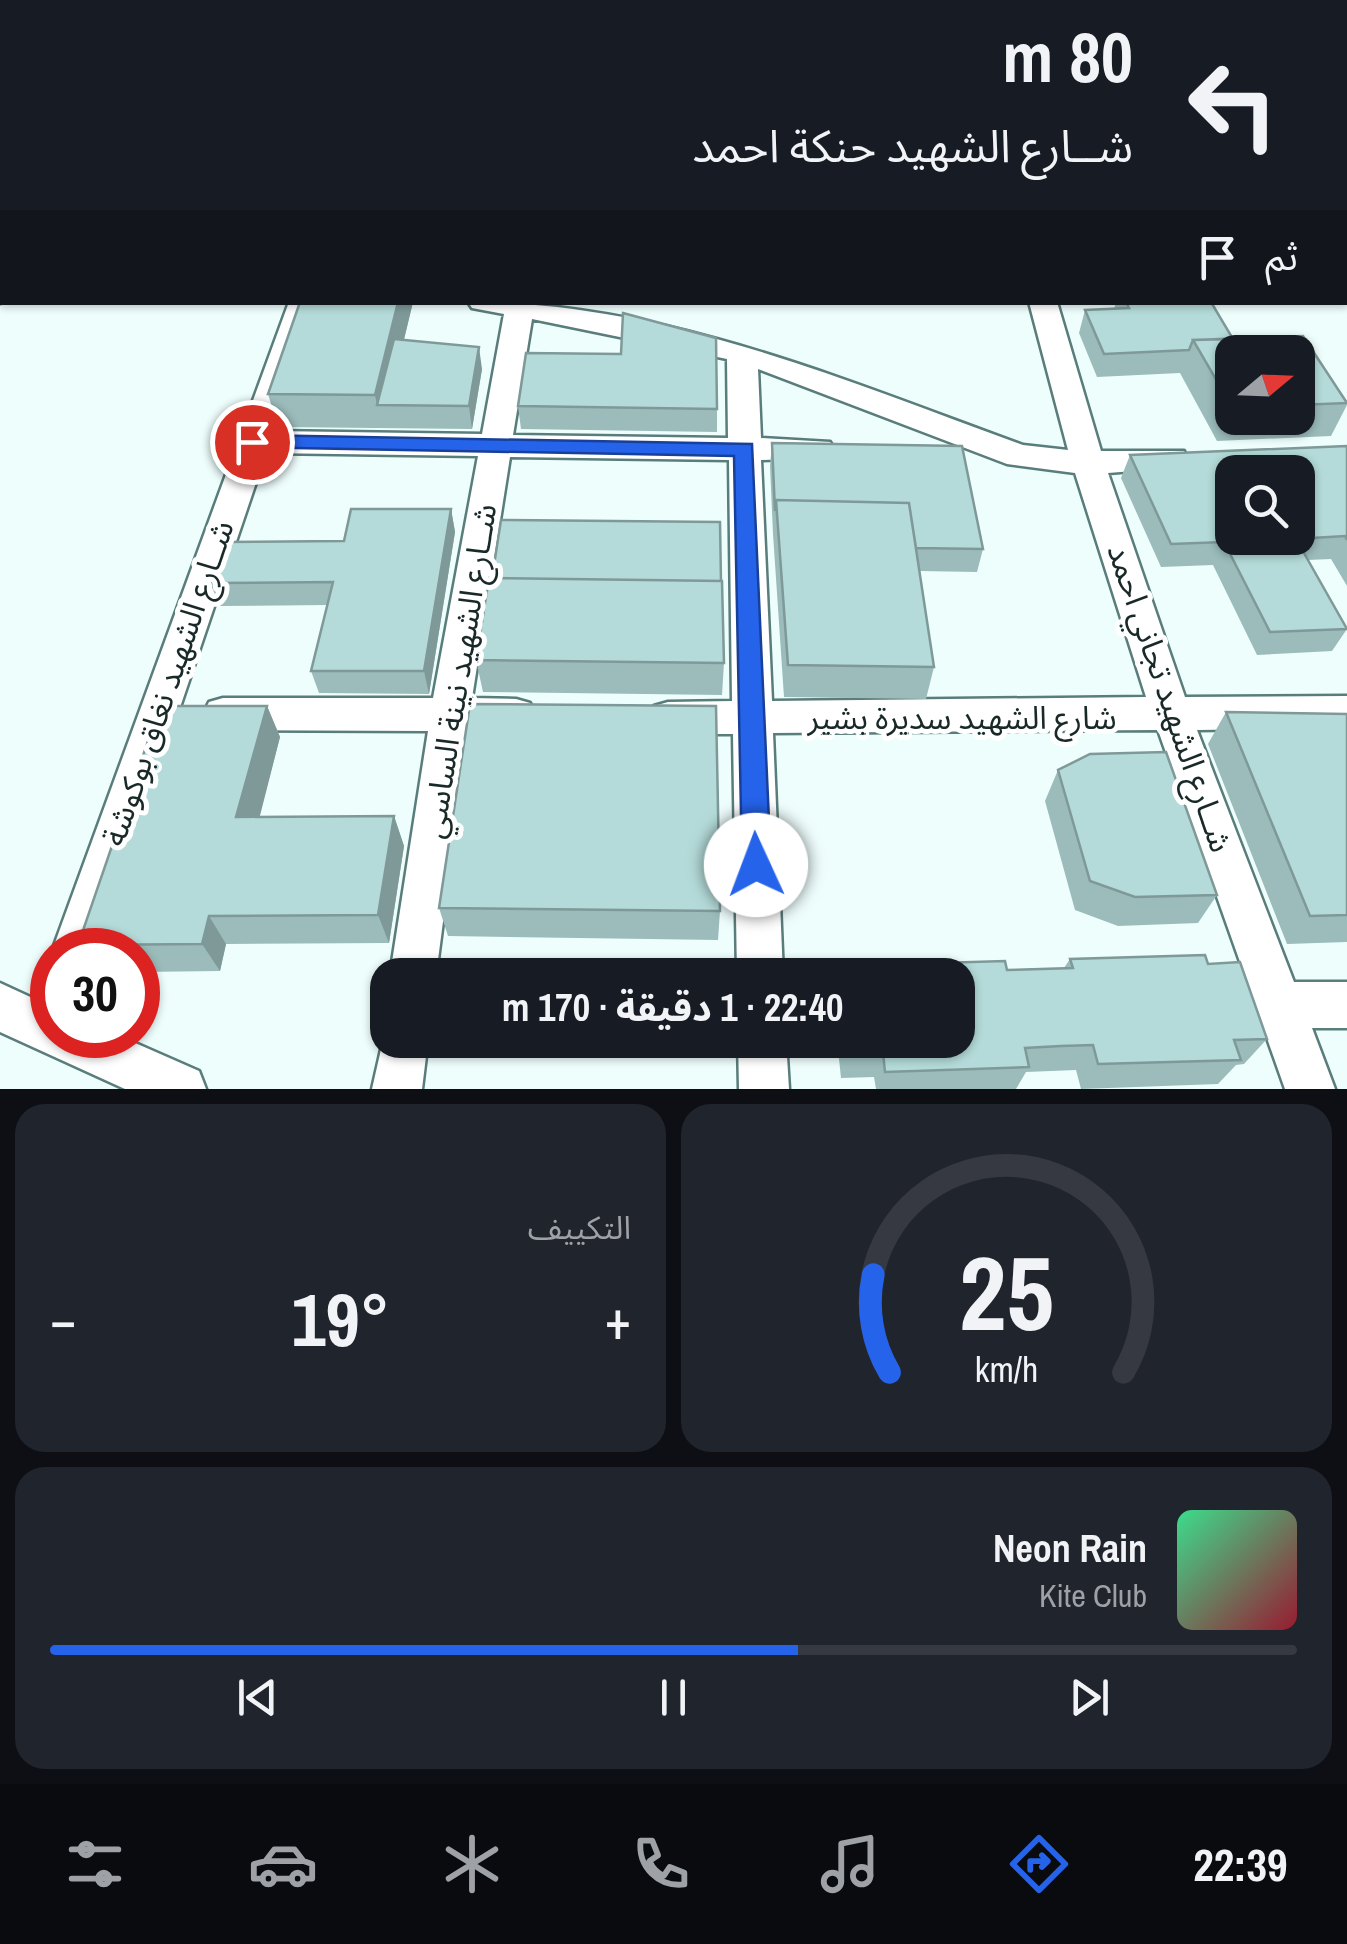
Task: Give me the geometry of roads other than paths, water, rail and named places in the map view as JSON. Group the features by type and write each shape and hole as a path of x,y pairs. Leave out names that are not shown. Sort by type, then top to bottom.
{"street":[{"name":"شــارع الشهيد نغاق بوكوشة","path":"82,928 302,305"},
{"name":"شــارع الشهيد تجاني احمد","path":"1044,305 1088,463 1173,717 1310,1089"},
{"path":"500,306 742,353 894,407 1000,452"},
{"name":"شــارع الشهيد نينة الساسي","path":"415,958 450,714 495,445 500,306"},
{"path":"742,353 759,958"},
{"path":"252,442 843,450"},
{"path":"922,451 1000,452 1088,463 1207,458"},
{"name":"شارع الشهيد سديرة بشير","path":"638,717 1173,717 1347,712"},
{"path":"158,714 563,716"},
{"path":"1279,1005 1347,1005"},
{"path":"0,1006 30,1018"},
{"path":"118,1058 181,1089"},
{"path":"397,1089 401,1058"},
{"path":"763,1058 764,1089"}]}
